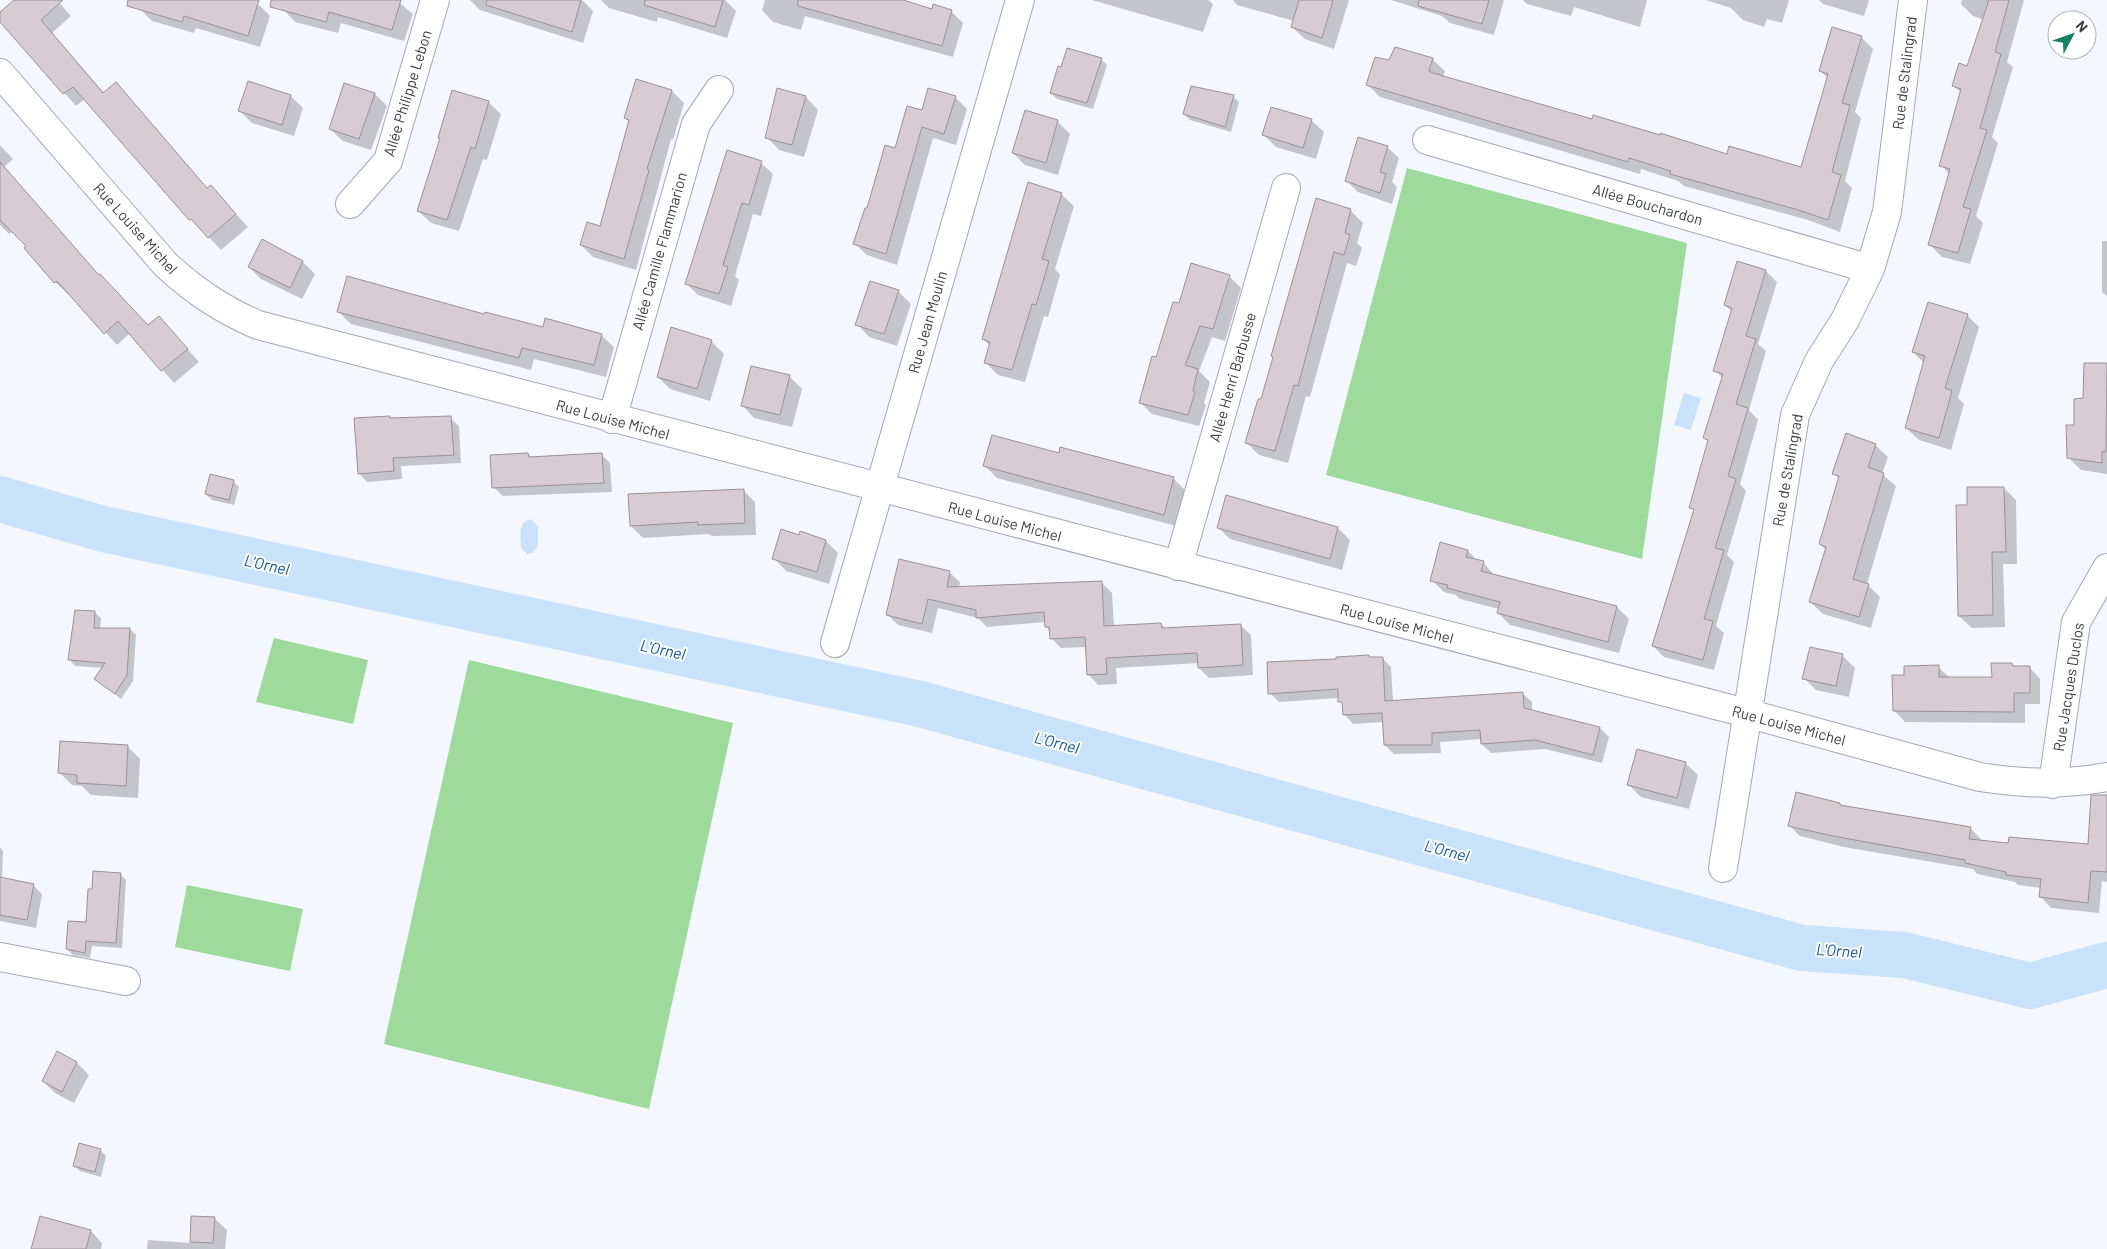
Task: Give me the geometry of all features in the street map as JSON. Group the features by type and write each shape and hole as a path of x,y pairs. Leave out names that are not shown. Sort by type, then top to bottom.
{"street":[{"name":"Allée Philippe Lebon","path":"350,204 388,161 434,0"},
{"name":"Rue de Stalingrad","path":"1723,868 1746,713 1795,415 1819,362 1845,320 1870,269 1886,212 1913,0"},
{"name":"Rue Jean Moulin","path":"834,643 1019,1"},
{"name":"Rue Louise Michel","path":"0,73 166,265 196,291 225,310 258,325 1746,713 1980,777 2017,783 2053,784 2107,777"},
{"name":"Allée Camille Flammarion","path":"612,418 696,124 719,90"},
{"name":"Allée Bouchardon","path":"1427,140 1870,269"},
{"name":"Allée Henri Barbusse","path":"1178,566 1286,188"},
{"name":"Rue Jacques Duclos","path":"2053,784 2076,622 2107,568"},
{"path":"0,957 126,981"}],"green space":[{"path":"1407,168 1687,243 1642,559 1326,475"},
{"path":"274,638 368,660 353,724 256,702"},
{"path":"469,660 733,723 649,1109 384,1044"},
{"path":"187,885 303,909 290,971 175,947"}],"water":[{"path":"1684,393 1701,398 1691,430 1674,425"},
{"path":"531,519 538,527 538,546 533,553 527,554 521,548 521,530 524,523"}],"building":[{"path":"14,0 63,0 41,20 103,93 116,82 207,188 211,185 236,214 208,238 191,219 189,220 73,87 63,94 0,22 0,12"},
{"path":"128,0 259,0 248,36 184,16 182,22 127,6"},
{"path":"271,0 401,0 392,30 329,12 326,22 270,7"},
{"path":"487,0 581,0 572,32 486,5"},
{"path":"645,0 723,0 715,27 644,5"},
{"path":"798,0 903,0 932,9 933,4 952,10 942,46 798,6"},
{"path":"1299,0 1333,0 1322,38 1291,27"},
{"path":"1419,0 1489,0 1482,24 1418,6"},
{"path":"1989,0 2009,0 1995,52 2001,54 1980,128 1987,130 1963,207 1971,209 1958,253 1928,245 1950,169 1939,166 1961,89 1952,86 1959,63 1967,66"},
{"path":"1832,27 1862,36 1842,103 1850,105 1832,172 1841,175 1828,220 1670,174 1671,171 1629,158 1628,162 1366,85 1375,57 1389,60 1395,47 1433,58 1429,71 1433,73 1592,119 1593,115 1660,135 1660,133 1727,154 1729,146 1801,167 1828,74 1819,71"},
{"path":"1067,48 1102,58 1087,103 1050,93 1058,66 1061,67"},
{"path":"636,79 672,90 647,169 649,170 624,259 580,245 587,222 600,226 629,120 624,118"},
{"path":"248,81 291,95 282,125 238,111"},
{"path":"344,83 375,93 359,139 329,129"},
{"path":"1191,86 1234,95 1225,127 1183,114"},
{"path":"777,88 806,96 792,145 765,138"},
{"path":"928,88 956,96 944,134 922,127 886,254 853,244 865,208 867,208 885,145 895,148 907,106 922,110"},
{"path":"452,90 489,101 475,149 471,147 447,220 417,211 440,138 438,138"},
{"path":"1271,107 1312,119 1303,148 1262,135"},
{"path":"1025,110 1058,120 1046,163 1012,153"},
{"path":"1358,137 1388,146 1380,172 1386,174 1380,193 1345,181"},
{"path":"727,150 762,161 749,205 742,203 723,265 728,267 719,294 685,284"},
{"path":"0,162 98,274 148,325 159,316 188,349 161,371 118,321 104,334 57,281 54,283 24,248 26,246 0,220"},
{"path":"1028,182 1062,193 1042,259 1049,261 1036,305 1032,304 1012,370 984,363 990,342 982,339"},
{"path":"1316,198 1351,209 1345,233 1350,235 1344,255 1334,252 1298,386 1294,385 1275,451 1245,443 1258,399 1261,399 1273,357 1271,356"},
{"path":"262,239 303,261 290,288 248,267"},
{"path":"1737,261 1766,270 1746,336 1756,339 1736,404 1748,408 1728,476 1736,479 1715,548 1724,550 1704,619 1713,621 1703,660 1652,646 1694,509 1689,508 1708,440 1703,438 1723,374 1713,371 1732,308 1724,305"},
{"path":"1191,263 1230,275 1213,329 1200,326 1185,365 1198,369 1193,391 1195,392 1188,415 1139,403 1152,356 1156,357 1173,302 1179,303"},
{"path":"347,276 484,314 485,312 543,327 545,318 602,334 594,365 522,348 519,358 337,312"},
{"path":"870,281 899,290 884,334 855,325"},
{"path":"1928,302 1968,314 1945,388 1952,391 1939,438 1905,428 1925,356 1912,352"},
{"path":"671,327 712,340 697,389 657,377"},
{"path":"2084,363 2107,363 2106,451 2102,452 2102,463 2067,458 2066,425 2074,425 2074,399 2083,398"},
{"path":"751,366 790,375 780,415 741,406"},
{"path":"390,416 390,418 451,416 454,455 393,458 394,471 358,474 354,418"},
{"path":"1846,433 1876,444 1868,467 1884,473 1853,579 1869,584 1859,617 1809,602 1826,547 1819,544 1839,476 1832,474"},
{"path":"992,435 1059,453 1060,447 1174,477 1164,515 983,466"},
{"path":"528,453 529,457 602,453 604,483 492,488 490,455"},
{"path":"210,474 234,480 229,500 205,494"},
{"path":"1967,487 2004,487 2006,552 1992,552 1993,615 1958,616 1956,505 1967,505"},
{"path":"744,489 745,523 698,525 698,522 630,526 628,494"},
{"path":"1226,495 1338,527 1330,559 1217,528"},
{"path":"781,529 799,535 800,531 826,540 817,572 772,559"},
{"path":"1440,542 1468,550 1466,557 1484,561 1481,571 1617,606 1608,642 1497,613 1500,602 1447,588 1448,585 1430,581"},
{"path":"899,559 950,571 947,587 1102,581 1104,626 1161,623 1162,628 1241,624 1243,665 1198,668 1197,653 1106,658 1107,674 1087,675 1085,637 1050,639 1049,627 1045,627 1044,612 976,618 976,610 928,599 922,624 886,615"},
{"path":"75,610 95,611 94,628 130,628 127,675 115,694 94,679 105,663 68,660"},
{"path":"1810,647 1843,654 1836,686 1802,679"},
{"path":"1369,655 1369,657 1383,657 1385,701 1523,692 1524,708 1600,727 1593,755 1535,740 1481,744 1480,730 1432,733 1432,745 1384,745 1382,713 1343,715 1342,702 1338,702 1338,689 1268,694 1267,662 1336,659 1336,657"},
{"path":"1991,663 2012,663 2013,666 2030,666 2030,693 2014,693 2014,712 1893,711 1892,675 1904,675 1904,666 1939,665 1939,677 1992,677"},
{"path":"60,741 128,745 126,786 77,783 77,775 58,773"},
{"path":"1637,749 1686,762 1677,798 1627,785"},
{"path":"1796,792 1840,803 1840,805 1971,827 1969,839 2008,843 2009,837 2088,844 2091,795 2107,795 2107,872 2091,871 2088,903 2039,897 2041,879 2006,875 2006,872 1965,863 1965,860 1788,826"},
{"path":"93,871 121,873 116,943 86,941 85,953 66,949 68,921 86,922 88,889 92,889"},
{"path":"0,877 34,884 27,920 0,915"},
{"path":"57,1051 77,1062 62,1092 42,1081"},
{"path":"79,1143 101,1149 95,1172 73,1166"},
{"path":"40,1216 91,1230 86,1249 31,1249"},
{"path":"191,1216 215,1217 213,1243 190,1242"}],"waterway":[{"name":"L'Ornel","path":"0,499 103,529 920,704 1802,948 1904,955 2030,986 2107,965"}]}
